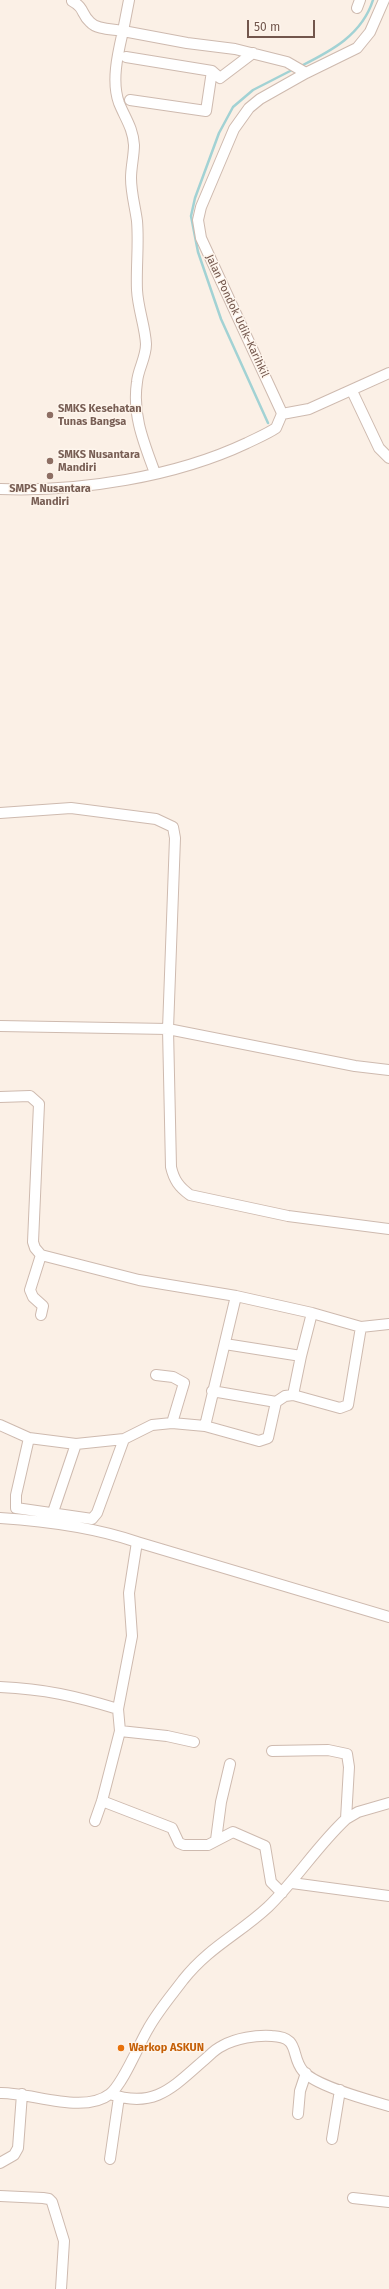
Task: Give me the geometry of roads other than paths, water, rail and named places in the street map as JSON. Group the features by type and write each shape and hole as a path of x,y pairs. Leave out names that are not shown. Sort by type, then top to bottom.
{"street":[{"path":"129,0 116,67 117,89 118,102 128,120 134,140 131,180 137,221 137,290 146,343 144,360 137,378 136,410 138,428 155,473"},
{"name":"Jalan Pondok Udik–Karihkil","path":"282,414 201,238 198,220 205,194 234,129 241,118 260,99 306,73 357,48 370,32 384,0"},
{"path":"72,1 82,7 91,24 123,31 254,53 287,62 306,73"},
{"path":"126,57 212,71 220,78 254,53"},
{"path":"130,100 206,111 212,71"},
{"path":"0,489 102,483 155,473 226,453 271,431 278,425 282,414 309,409 389,374"},
{"path":"352,391 379,448 389,458"},
{"path":"0,813 71,808 156,819 173,828 175,838 168,1029 172,1167 174,1180 183,1190 190,1195 288,1216 389,1229"},
{"path":"0,1026 168,1029 355,1066 389,1070"},
{"path":"0,1097 30,1096 39,1104 33,1242 34,1248 42,1255 139,1280 236,1296 312,1313 361,1327 389,1324"},
{"path":"42,1255 30,1290 33,1297 43,1306 42,1316"},
{"path":"205,1426 212,1391 236,1296"},
{"path":"293,1395 312,1313"},
{"path":"212,1391 276,1402 285,1396 293,1395 340,1408 348,1405 361,1327"},
{"path":"225,1344 301,1356"},
{"path":"156,1375 173,1377 184,1383 172,1424"},
{"path":"0,1425 29,1438 76,1444 124,1439 152,1425 172,1424 205,1426 259,1441 268,1438 276,1402"},
{"path":"29,1438 16,1495 16,1508 53,1512 89,1519 95,1518 124,1439"},
{"path":"53,1512 76,1444"},
{"path":"0,1518 37,1521 95,1530 389,1617"},
{"path":"95,1821 102,1801 120,1731 118,1708 132,1636 129,1594 137,1542"},
{"path":"0,1687 39,1689 66,1694 118,1708"},
{"path":"120,1731 167,1736 194,1742"},
{"path":"272,1750 328,1750 347,1754 349,1767 346,1819"},
{"path":"216,1840 230,1764"},
{"path":"102,1801 172,1828 181,1844 208,1845 233,1832 262,1843 267,1850 271,1882 282,1893"},
{"path":"110,2159 116,2101 121,2079 155,2017 193,1967 216,1946 266,1908 282,1893 346,1819 358,1812 389,1803"},
{"path":"292,1883 389,1896"},
{"path":"0,2093 21,2099 76,2103 156,2097 172,2089 220,2046 236,2040 260,2036 281,2037 288,2040 294,2045 301,2068 320,2082 389,2106"},
{"path":"298,2114 300,2091 306,2073"},
{"path":"332,2139 340,2090"},
{"path":"0,2163 14,2156 18,2148 21,2099"},
{"path":"0,2196 48,2199 52,2202 64,2241 61,2289"},
{"path":"353,2198 389,2202"}],"waterway":[{"path":"301,66 334,48 353,32 368,12 373,0"},
{"path":"268,423 221,319 198,252 191,216 195,198 219,133 233,107 253,90 294,69"}],"place":[{"name":"SMKS Kesehatan Tunas Bangsa","path":"50,415"},
{"name":"SMKS Nusantara Mandiri","path":"50,461"},
{"name":"SMPS Nusantara Mandiri","path":"50,476"},
{"name":"Warkop ASKUN","path":"121,2048"}]}
